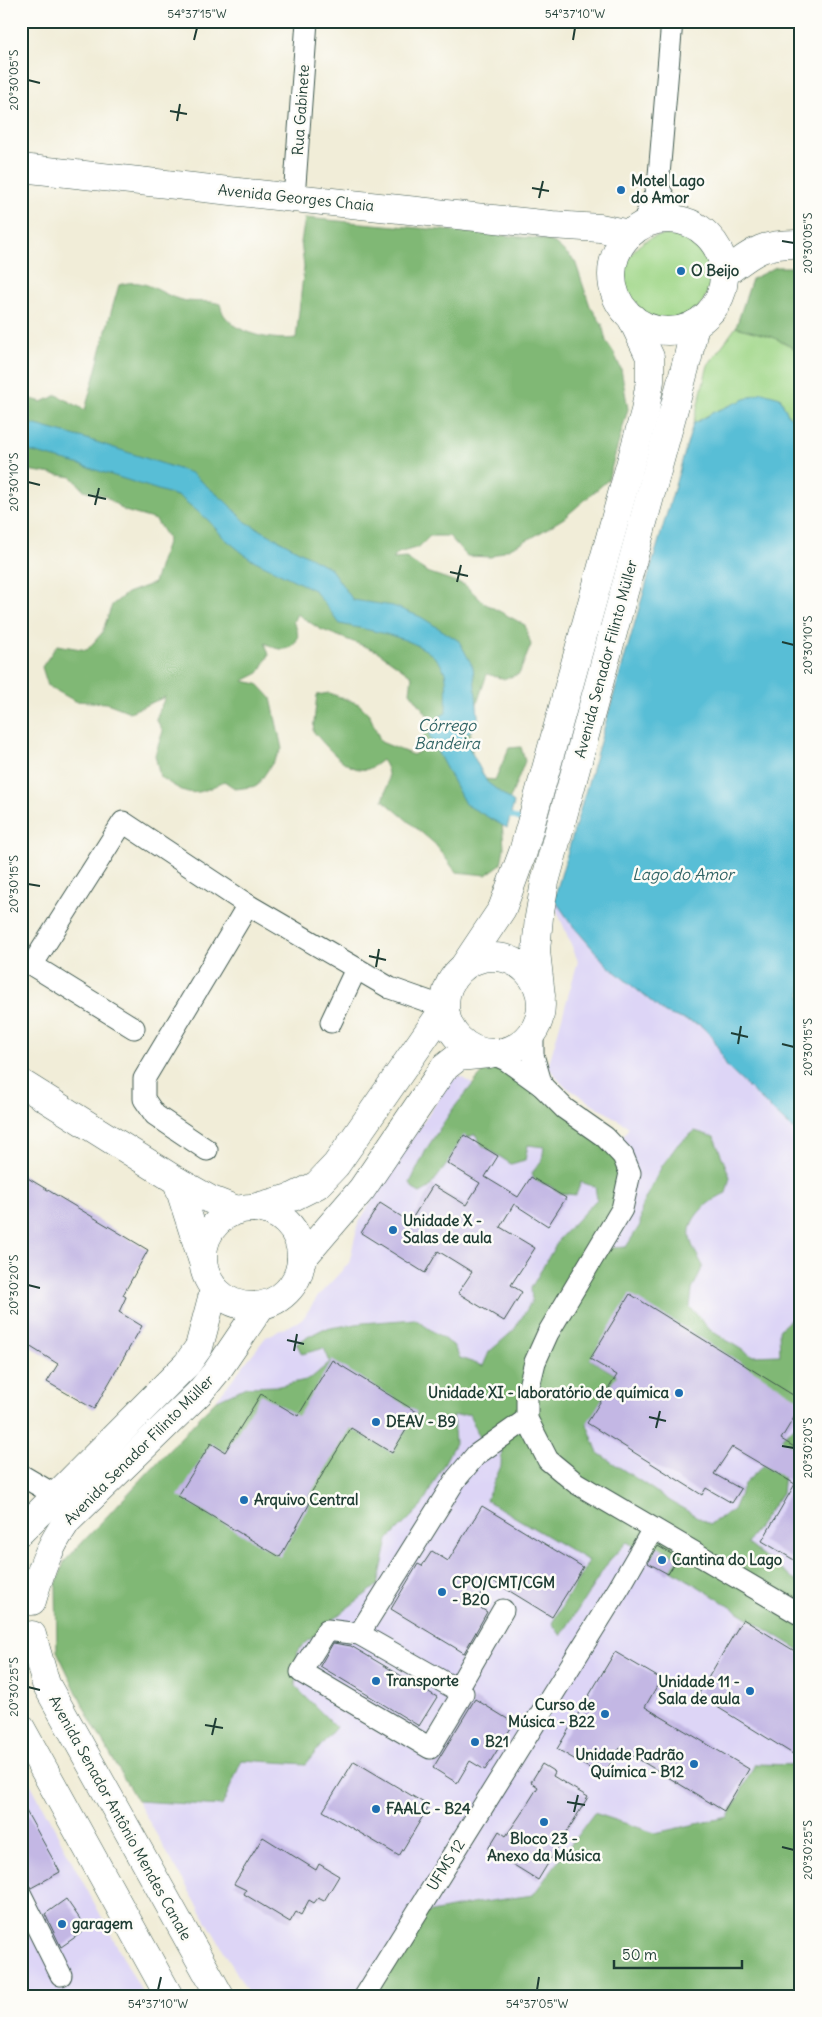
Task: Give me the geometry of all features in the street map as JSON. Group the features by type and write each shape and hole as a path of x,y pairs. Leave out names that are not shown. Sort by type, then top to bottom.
{"main road":[{"name":"Avenida Georges Chaia","path":"21,168 570,226 635,230"},
{"path":"570,226 593,247 611,276 614,292 620,306 631,317 645,326 662,331 679,330 695,324 707,315 717,303 723,289 724,274 722,258 715,244 705,232 692,224 677,220 659,220 635,230 616,253 611,276"},
{"path":"724,274 761,248 778,243 801,244"},
{"name":"Avenida Senador Filinto Müller","path":"464,966 502,910 523,852 645,411 650,381 650,358 631,317"},
{"name":"Avenida Senador Filinto Müller","path":"541,996 536,950 545,882 685,367 695,324"},
{"path":"301,1260 362,1189 444,1068 458,1057 493,1054 512,1050 524,1043 533,1033 539,1022 541,1009 541,996 535,981 524,968 510,960 494,957 478,959 464,966 452,978 446,993 444,1008 448,1023 455,1035 466,1045 479,1051 493,1054"},
{"path":"202,1259 204,1243 212,1228 223,1217 245,1209 293,1197 317,1185 336,1165 444,1008"},
{"path":"21,1084 209,1199 245,1209 269,1211 282,1219 293,1230 300,1245 301,1260 298,1276 289,1290 276,1300 261,1306 244,1306 228,1300 214,1290 205,1275 202,1259 177,1181"},
{"name":"Avenida Senador Filinto Müller","path":"21,1531 187,1364 199,1347 214,1290"},
{"name":"Avenida Senador Filinto Müller","path":"26,1644 34,1618 26,1592 66,1521 199,1393 217,1372 261,1306"},
{"name":"Avenida Senador Antônio Mendes Canale","path":"26,1644 50,1692 220,1996"},
{"path":"21,1728 169,1996"}],"street":[{"name":"Rua Gabinete","path":"294,198 308,21"},
{"path":"635,230 658,186 672,21"},
{"path":"658,186 677,220"},
{"path":"134,1028 32,965 123,822 248,905 356,969 399,992 444,1008"},
{"path":"207,1150 154,1115 144,1099 144,1079 248,905"},
{"path":"331,1022 356,969"},
{"path":"533,1033 533,1055 542,1086"},
{"path":"493,1054 506,1060 542,1086 565,1109 605,1137 623,1156 630,1174 622,1209 548,1332 535,1362 527,1395 527,1419 548,1460 576,1483 801,1615"},
{"path":"359,1634 456,1479 476,1455 527,1419"},
{"path":"21,1475 55,1495"},
{"name":"UFMS 12","path":"364,1996 619,1588 653,1529"},
{"path":"457,1690 503,1610"},
{"path":"327,1630 359,1634 463,1693 430,1748 301,1672 327,1630"},
{"path":"21,1895 60,1975"}],"shaded area":[{"path":"776,267 801,267 801,1996 250,1996 89,1718 57,1651 56,1585 64,1562 215,1401 266,1337 304,1317 318,1296 349,1263 358,1224 378,1190 450,1082 459,1076 605,1164 629,1127 563,1085 548,1067 578,961 555,906 554,899 693,424 708,365 736,327 752,279"},
{"path":"21,1766 144,1996 21,1996"}],"green space":[{"path":"305,218 543,239 555,243 575,261 590,306 602,324 606,341 621,369 628,409 608,480 564,518 533,537 491,557 467,556 449,536 430,536 419,547 398,553 393,559 406,558 427,572 465,585 484,603 525,625 531,645 519,674 504,679 487,674 470,724 473,768 484,779 495,780 509,748 521,747 525,761 510,799 501,807 504,848 501,864 486,875 456,872 435,844 383,800 388,785 388,775 382,760 368,769 353,767 338,757 313,731 317,695 329,693 359,704 369,714 381,742 413,755 424,749 423,734 434,724 410,692 412,676 377,651 320,629 297,614 293,622 298,634 296,642 289,648 281,649 265,643 269,655 259,673 243,681 258,684 271,698 282,749 257,786 236,789 224,781 198,792 185,791 160,777 155,755 163,731 156,719 165,697 130,712 107,703 75,701 48,686 42,667 57,645 87,650 102,633 112,605 127,593 154,583 168,539 156,520 125,511 105,496 84,490 72,477 21,469 21,396 42,402 57,395 85,410 119,285 128,283 150,286 183,300 220,304 223,314 230,322 247,332 267,337 296,338 304,267 301,242"},
{"path":"667,235 683,238 691,242 703,254 707,262 710,278 707,294 703,302 691,314 683,318 667,321 651,318 643,314 631,302 627,294 624,278 627,262 631,254 643,242 651,238"},
{"path":"776,267 801,267 801,352 773,337 736,327 752,279"},
{"path":"736,327 773,337 801,352 801,426 788,415 780,397 714,412 693,424 708,365"},
{"path":"521,1057 597,1120 627,1174 609,1248 626,1247 640,1225 642,1205 662,1166 678,1144 695,1131 714,1137 730,1177 726,1193 713,1200 701,1210 692,1223 690,1230 691,1241 703,1266 692,1290 690,1307 710,1330 752,1356 780,1355 779,1330 801,1310 801,1400 590,1359 672,1410 612,1383 587,1424 598,1453 670,1501 710,1524 733,1510 744,1484 763,1466 782,1437 796,1426 801,1429 801,1448 784,1474 782,1493 747,1543 801,1585 801,1651 627,1542 609,1561 561,1636 552,1623 589,1561 486,1500 501,1466 502,1442 483,1444 469,1414 453,1416 455,1443 421,1507 388,1540 378,1585 342,1612 298,1650 295,1686 336,1727 306,1764 242,1760 222,1806 137,1801 89,1718 57,1651 56,1585 64,1562 215,1401 246,1387 279,1386 310,1379 330,1362 324,1348 302,1354 296,1343 323,1329 363,1323 415,1319 453,1345 460,1358 483,1366 489,1352 514,1330 532,1301 531,1288 559,1239 597,1199 595,1187 581,1182 576,1195 559,1193 550,1186 534,1180 532,1173 542,1160 544,1147 528,1145 525,1160 511,1164 482,1145 475,1134 467,1138 429,1188 420,1193 413,1189 410,1183 427,1148 452,1110 478,1078 493,1062"},
{"path":"755,1764 801,1765 801,1996 375,1996 426,1913 533,1895 594,1813 655,1833 728,1817"}],"water":[{"name":"Lago do Amor","path":"762,392 780,397 788,415 801,426 801,1135 727,1067 712,1036 700,1025 665,1013 607,965 573,926 554,899 693,424 714,412"},
{"name":"Córrego Bandeira","path":"21,421 87,439 191,473 225,501 246,522 330,568 353,600 393,606 421,617 459,641 473,667 479,725 463,736 487,782 514,803 507,828 465,804 429,736 432,721 446,713 446,685 444,670 426,650 413,643 383,633 340,624 314,590 249,558 224,538 208,520 180,497 74,463 21,449"}],"building":[{"name":"Unidade X - Salas de aula","path":"464,1135 498,1156 485,1177 518,1197 531,1177 566,1198 548,1226 514,1204 500,1227 535,1248 511,1285 522,1292 504,1321 458,1293 472,1272 438,1251 425,1273 361,1233 380,1203 410,1222 433,1185 466,1205 480,1183 447,1163"},
{"path":"21,1174 148,1250 123,1295 126,1297 119,1312 142,1326 94,1409 47,1382 58,1364 21,1341"},
{"name":"Unidade XI - laboratório de química","path":"630,1294 801,1400 801,1406 781,1439 801,1451 801,1564 762,1541 795,1484 732,1447 714,1474 741,1489 732,1503 706,1488 702,1495 587,1423 617,1375 590,1359"},
{"path":"332,1360 417,1412 392,1453 351,1428 306,1501 310,1503 280,1557 178,1496 211,1443 225,1452 261,1394 298,1416"},
{"name":"CPO/CMT/CGM - B20","path":"482,1506 583,1567 552,1617 490,1579 474,1604 487,1612 464,1653 391,1609 418,1564 422,1566 432,1551 448,1561"},
{"name":"Cantina do Lago","path":"658,1546 678,1558 668,1574 648,1563"},
{"name":"Unidade 11 - Sala de aula","path":"743,1619 801,1655 801,1759 698,1695"},
{"name":"Transporte","path":"333,1643 351,1646 437,1697 419,1726 320,1666"},
{"path":"615,1652 661,1679 645,1707 749,1769 724,1811 620,1748 603,1776 557,1749"},
{"name":"B21","path":"475,1699 514,1723 485,1770 470,1761 457,1783 433,1768"},
{"name":"FAALC - B24","path":"354,1761 429,1806 399,1856 323,1811"},
{"name":"Bloco 23 - Anexo da Música","path":"542,1764 555,1772 553,1776 588,1797 538,1880 488,1849 499,1831 506,1836 521,1814 538,1787 531,1782"},
{"path":"21,1802 60,1872 31,1888 21,1870"},
{"path":"263,1837 316,1870 319,1864 339,1876 324,1901 318,1898 314,1903 309,1900 301,1915 296,1912 290,1922 244,1894 246,1890 234,1884"},
{"name":"garagem","path":"66,1899 87,1929 61,1947 45,1914"}],"waterway":[{"name":"Córrego Bandeira","path":"505,814 519,819"}],"place":[{"name":"Motel Lago do Amor","path":"621,190"},
{"name":"O Beijo","path":"681,271"},
{"name":"Unidade X - Salas de aula","path":"393,1230"},
{"name":"Unidade XI - laboratório de química","path":"679,1393"},
{"name":"DEAV - B9","path":"376,1422"},
{"name":"Arquivo Central","path":"244,1500"},
{"name":"Cantina do Lago","path":"662,1560"},
{"name":"CPO/CMT/CGM - B20","path":"442,1592"},
{"name":"Transporte","path":"376,1681"},
{"name":"Unidade 11 - Sala de aula","path":"750,1691"},
{"name":"Curso de Música - B22","path":"605,1714"},
{"name":"B21","path":"475,1742"},
{"name":"Unidade Padrão Química - B12","path":"694,1764"},
{"name":"FAALC - B24","path":"376,1809"},
{"name":"Bloco 23 - Anexo da Música","path":"544,1822"},
{"name":"garagem","path":"62,1924"}]}
